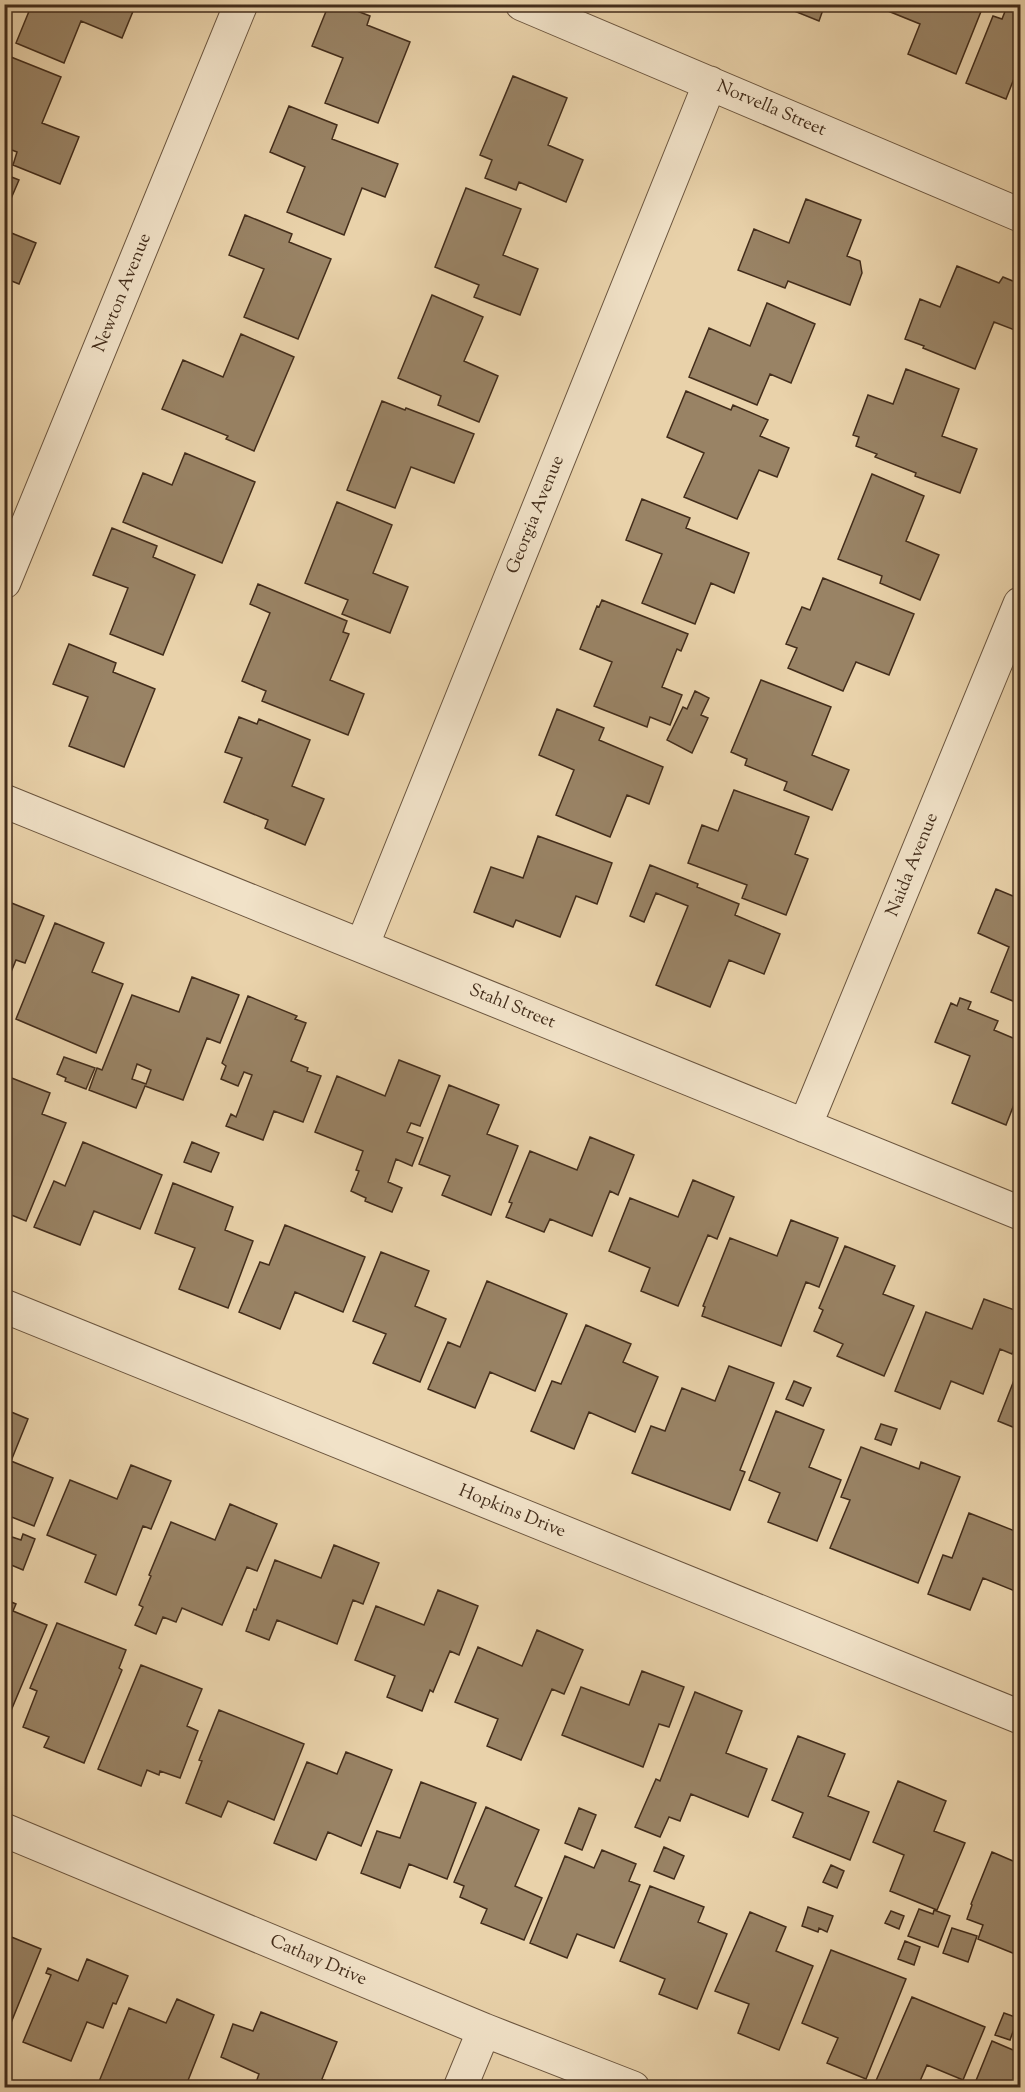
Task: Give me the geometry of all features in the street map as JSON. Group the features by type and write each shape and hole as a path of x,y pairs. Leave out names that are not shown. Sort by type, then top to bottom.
{"street":[{"name":"Newton Avenue","path":"4,582 241,4"},
{"name":"Norvella Street","path":"522,4 1020,215"},
{"name":"Georgia Avenue","path":"362,946 710,83"},
{"name":"Naida Avenue","path":"805,1126 1020,604"},
{"name":"Stahl Street","path":"4,801 1020,1213"},
{"name":"Hopkins Drive","path":"4,1306 1020,1718"},
{"name":"Cathay Drive","path":"4,1830 484,2030 633,2088"},
{"path":"460,2088 484,2030"}],"building":[{"path":"32,4 136,4 122,38 81,21 64,63 16,43"},
{"path":"329,4 339,4 370,16 367,25 410,42 378,123 325,103 343,58 312,46"},
{"path":"777,4 825,4 819,21"},
{"path":"891,4 984,4 956,74 908,54 920,24 888,11"},
{"path":"1008,4 1020,4 1020,72 1017,71 1006,99 966,83 993,16 1002,19"},
{"path":"6,55 61,77 42,123 79,137 60,184 13,165 17,152 4,147 4,60"},
{"path":"513,76 567,98 548,145 583,160 566,202 519,182 516,190 485,178 492,160 480,155"},
{"path":"289,106 337,125 332,139 398,164 385,197 362,188 344,235 287,212 305,167 270,152"},
{"path":"4,174 19,180 4,215"},
{"path":"466,188 521,209 503,255 538,269 520,315 474,297 479,285 435,267"},
{"path":"806,199 861,220 847,256 860,261 862,273 850,305 788,281 785,288 738,270 754,229 789,243"},
{"path":"245,215 292,234 289,242 331,259 298,339 244,317 264,269 229,255"},
{"path":"4,230 36,243 19,284 4,278"},
{"path":"957,266 999,283 1003,277 1020,284 1020,332 994,322 975,369 905,339 920,299 940,307"},
{"path":"432,295 483,317 464,361 498,376 479,422 438,405 441,396 398,378"},
{"path":"767,303 815,324 791,383 770,374 757,405 689,377 709,328 750,346"},
{"path":"241,334 294,357 254,451 226,439 228,436 162,409 183,360 223,377"},
{"path":"906,369 959,389 942,436 977,449 960,493 915,476 916,473 875,457 877,454 856,446 859,437 853,435 868,395 893,404"},
{"path":"686,391 731,410 733,405 768,420 760,436 789,448 777,477 759,470 737,519 684,497 704,453 667,437"},
{"path":"382,401 474,434 454,483 411,467 395,508 347,490"},
{"path":"185,453 255,482 222,563 123,522 143,473 172,485"},
{"path":"872,474 924,496 906,541 939,555 920,600 880,583 882,576 838,559"},
{"path":"642,499 690,518 686,528 749,553 734,593 711,583 695,624 642,603 662,554 626,540"},
{"path":"337,502 392,525 373,573 408,587 390,633 342,614 348,600 305,583"},
{"path":"112,528 157,546 153,557 195,575 163,655 110,634 128,588 93,575"},
{"path":"823,578 914,614 889,675 856,662 843,691 788,668 797,648 786,644 802,607 810,610"},
{"path":"258,584 347,621 343,632 349,634 330,680 364,694 348,735 262,701 266,691 242,681 270,613 250,604"},
{"path":"602,600 688,634 681,651 677,649 662,687 682,695 670,725 650,717 647,727 594,706 612,662 580,649 597,606 599,607"},
{"path":"69,644 116,663 113,672 155,689 124,767 69,746 88,697 53,684"},
{"path":"761,680 831,707 812,755 849,770 832,810 784,790 787,782 745,765 747,759 731,752"},
{"path":"695,691 709,698 701,715 708,718 692,753 667,740 683,707 687,709"},
{"path":"557,709 604,728 599,740 663,767 649,804 627,795 610,837 556,815 574,770 539,755"},
{"path":"239,717 257,724 259,719 310,740 292,786 324,799 305,845 265,828 268,820 224,802 242,758 225,752"},
{"path":"734,790 809,817 795,854 808,859 786,915 742,898 747,885 688,863 702,825 718,831"},
{"path":"538,836 612,863 597,904 576,896 560,937 516,920 513,927 474,912 491,867 523,878"},
{"path":"650,865 698,884 697,887 739,904 735,915 780,934 764,974 729,960 710,1007 656,985 688,906 656,893 644,922 630,916"},
{"path":"996,889 1020,899 1020,1004 991,992 1009,947 978,933"},
{"path":"4,900 44,916 25,963 16,960 4,989"},
{"path":"55,923 104,943 92,972 123,984 96,1053 16,1019"},
{"path":"192,977 239,995 220,1043 207,1038 183,1100 145,1086 136,1108 89,1090 97,1068 102,1070 132,995 179,1012","holes":["137,1064 151,1070 146,1084 132,1079"]},
{"path":"248,996 297,1016 295,1019 306,1023 291,1061 321,1076 303,1122 274,1111 263,1140 226,1126 231,1114 236,1117 252,1075 244,1072 238,1086 221,1079 226,1066 222,1063"},
{"path":"960,998 971,1002 968,1009 998,1021 994,1030 1020,1041 1020,1089 1006,1125 952,1103 970,1056 935,1042 951,1003 957,1006"},
{"path":"64,1057 95,1068 86,1089 65,1081 66,1078 57,1074"},
{"path":"399,1060 440,1076 420,1126 411,1123 407,1132 423,1138 412,1166 396,1159 388,1182 402,1188 392,1212 365,1201 366,1198 351,1191 359,1171 356,1170 363,1151 315,1132 337,1076 385,1096"},
{"path":"4,1075 50,1093 42,1114 66,1123 26,1221 4,1212"},
{"path":"449,1085 499,1105 487,1134 518,1146 491,1215 442,1195 450,1176 419,1164"},
{"path":"590,1137 634,1155 618,1195 610,1191 592,1236 550,1219 544,1232 506,1217 512,1203 509,1202 530,1151 577,1170"},
{"path":"83,1142 162,1175 140,1229 94,1211 80,1245 34,1227 54,1181 65,1186"},
{"path":"192,1142 219,1153 211,1172 184,1162"},
{"path":"693,1180 734,1197 717,1239 708,1235 678,1306 641,1291 650,1268 609,1251 630,1198 678,1217"},
{"path":"173,1183 233,1207 225,1230 253,1241 228,1308 179,1289 195,1248 155,1233"},
{"path":"791,1220 838,1238 819,1287 806,1282 781,1346 702,1316 705,1307 703,1306 730,1238 777,1256"},
{"path":"285,1225 365,1257 343,1312 295,1292 280,1329 239,1312 260,1262 269,1265"},
{"path":"845,1246 895,1266 883,1294 914,1306 884,1376 837,1356 843,1344 814,1331 823,1310 819,1308"},
{"path":"381,1252 429,1271 415,1306 446,1319 420,1382 373,1363 386,1334 353,1321"},
{"path":"487,1281 567,1314 535,1391 490,1372 475,1408 428,1389 448,1342 460,1347"},
{"path":"984,1299 1020,1312 1020,1333 1012,1354 1000,1349 983,1394 951,1381 940,1409 895,1391 926,1312 972,1329"},
{"path":"586,1325 631,1344 623,1362 658,1377 635,1432 589,1412 574,1449 531,1431 552,1381 561,1384"},
{"path":"1020,1365 1020,1430 998,1421"},
{"path":"729,1366 774,1383 740,1470 745,1472 730,1510 632,1473 651,1426 665,1431 682,1388 715,1401"},
{"path":"794,1381 811,1388 803,1406 786,1399"},
{"path":"4,1409 28,1419 11,1461 53,1478 34,1526 4,1514"},
{"path":"776,1411 824,1430 809,1467 841,1480 817,1541 768,1522 780,1493 749,1480"},
{"path":"881,1424 897,1429 891,1445 875,1439"},
{"path":"861,1447 919,1469 921,1462 960,1477 918,1583 830,1548 850,1500 841,1497"},
{"path":"131,1465 171,1481 151,1529 143,1526 116,1595 85,1582 96,1555 47,1535 70,1480 117,1499"},
{"path":"230,1504 277,1524 257,1571 247,1567 222,1625 182,1608 176,1622 163,1617 156,1634 135,1625 143,1607 139,1605 151,1576 149,1575 171,1522 215,1540"},
{"path":"969,1513 1020,1533 1020,1593 983,1578 970,1610 928,1594 943,1555 952,1558"},
{"path":"23,1534 35,1539 23,1570 4,1562 4,1555 12,1537 21,1540"},
{"path":"334,1545 379,1563 363,1604 353,1600 337,1644 277,1620 269,1640 246,1631 275,1560 321,1578"},
{"path":"438,1590 478,1606 459,1655 450,1651 433,1692 430,1690 422,1711 387,1697 395,1676 355,1660 376,1606 424,1625"},
{"path":"4,1599 16,1604 13,1611 47,1625 5,1725"},
{"path":"57,1623 126,1650 119,1668 122,1670 84,1763 44,1747 49,1737 23,1727 37,1691 30,1688"},
{"path":"537,1630 583,1650 564,1694 552,1689 521,1760 487,1746 498,1719 455,1702 478,1647 522,1666"},
{"path":"141,1665 202,1689 187,1726 198,1731 180,1778 160,1771 159,1775 147,1770 141,1786 98,1769"},
{"path":"642,1671 684,1687 669,1727 659,1724 643,1767 562,1735 581,1687 629,1705"},
{"path":"695,1692 742,1711 726,1753 767,1769 748,1817 691,1794 680,1821 669,1817 660,1837 635,1827 656,1779 660,1781"},
{"path":"219,1710 304,1744 274,1820 228,1801 221,1817 186,1803 202,1761 199,1760"},
{"path":"798,1736 845,1754 828,1796 869,1812 850,1860 793,1837 803,1813 772,1800"},
{"path":"346,1752 392,1770 361,1846 328,1832 316,1860 274,1843 307,1762 337,1774"},
{"path":"898,1781 946,1801 934,1831 965,1843 937,1910 890,1891 904,1855 873,1842"},
{"path":"421,1782 476,1803 447,1879 409,1864 400,1888 361,1873 377,1831 400,1838"},
{"path":"486,1807 539,1830 515,1886 542,1898 524,1940 481,1923 487,1909 460,1897 464,1886 454,1882"},
{"path":"579,1808 596,1815 582,1850 565,1843"},
{"path":"664,1847 684,1856 674,1879 654,1871"},
{"path":"602,1850 636,1864 629,1881 640,1885 614,1948 577,1934 567,1958 530,1943 565,1856 594,1868"},
{"path":"992,1852 1020,1864 1020,1940 1015,1954 978,1939 983,1925 967,1919"},
{"path":"831,1865 844,1871 837,1888 823,1882"},
{"path":"650,1886 704,1907 698,1922 727,1934 697,2009 659,1994 665,1979 620,1961"},
{"path":"808,1907 833,1916 827,1932 819,1928 818,1932 802,1926"},
{"path":"919,1909 933,1914 934,1910 950,1916 938,1947 908,1936"},
{"path":"891,1911 904,1916 899,1929 885,1923"},
{"path":"750,1912 786,1927 776,1951 813,1966 779,2050 738,2033 749,2004 715,1991"},
{"path":"952,1928 977,1936 968,1962 943,1953"},
{"path":"4,1934 41,1949 4,2040"},
{"path":"905,1941 920,1947 914,1965 898,1959"},
{"path":"831,1950 906,1979 866,2079 827,2063 838,2038 802,2023"},
{"path":"87,1959 128,1976 116,2004 113,2003 103,2028 87,2022 71,2061 23,2042 51,1975 46,1973 48,1968 78,1981"},
{"path":"912,1997 985,2027 963,2080 927,2065 917,2088 886,2088 875,2083"},
{"path":"177,1999 214,2015 185,2088 107,2088 98,2084 129,2008 166,2023"},
{"path":"261,2012 337,2042 322,2079 342,2088 254,2088 259,2074 221,2057 233,2024 253,2031"},
{"path":"1004,2013 1018,2018 1010,2040 995,2035"},
{"path":"992,2041 1020,2053 1020,2088 973,2088"}]}
